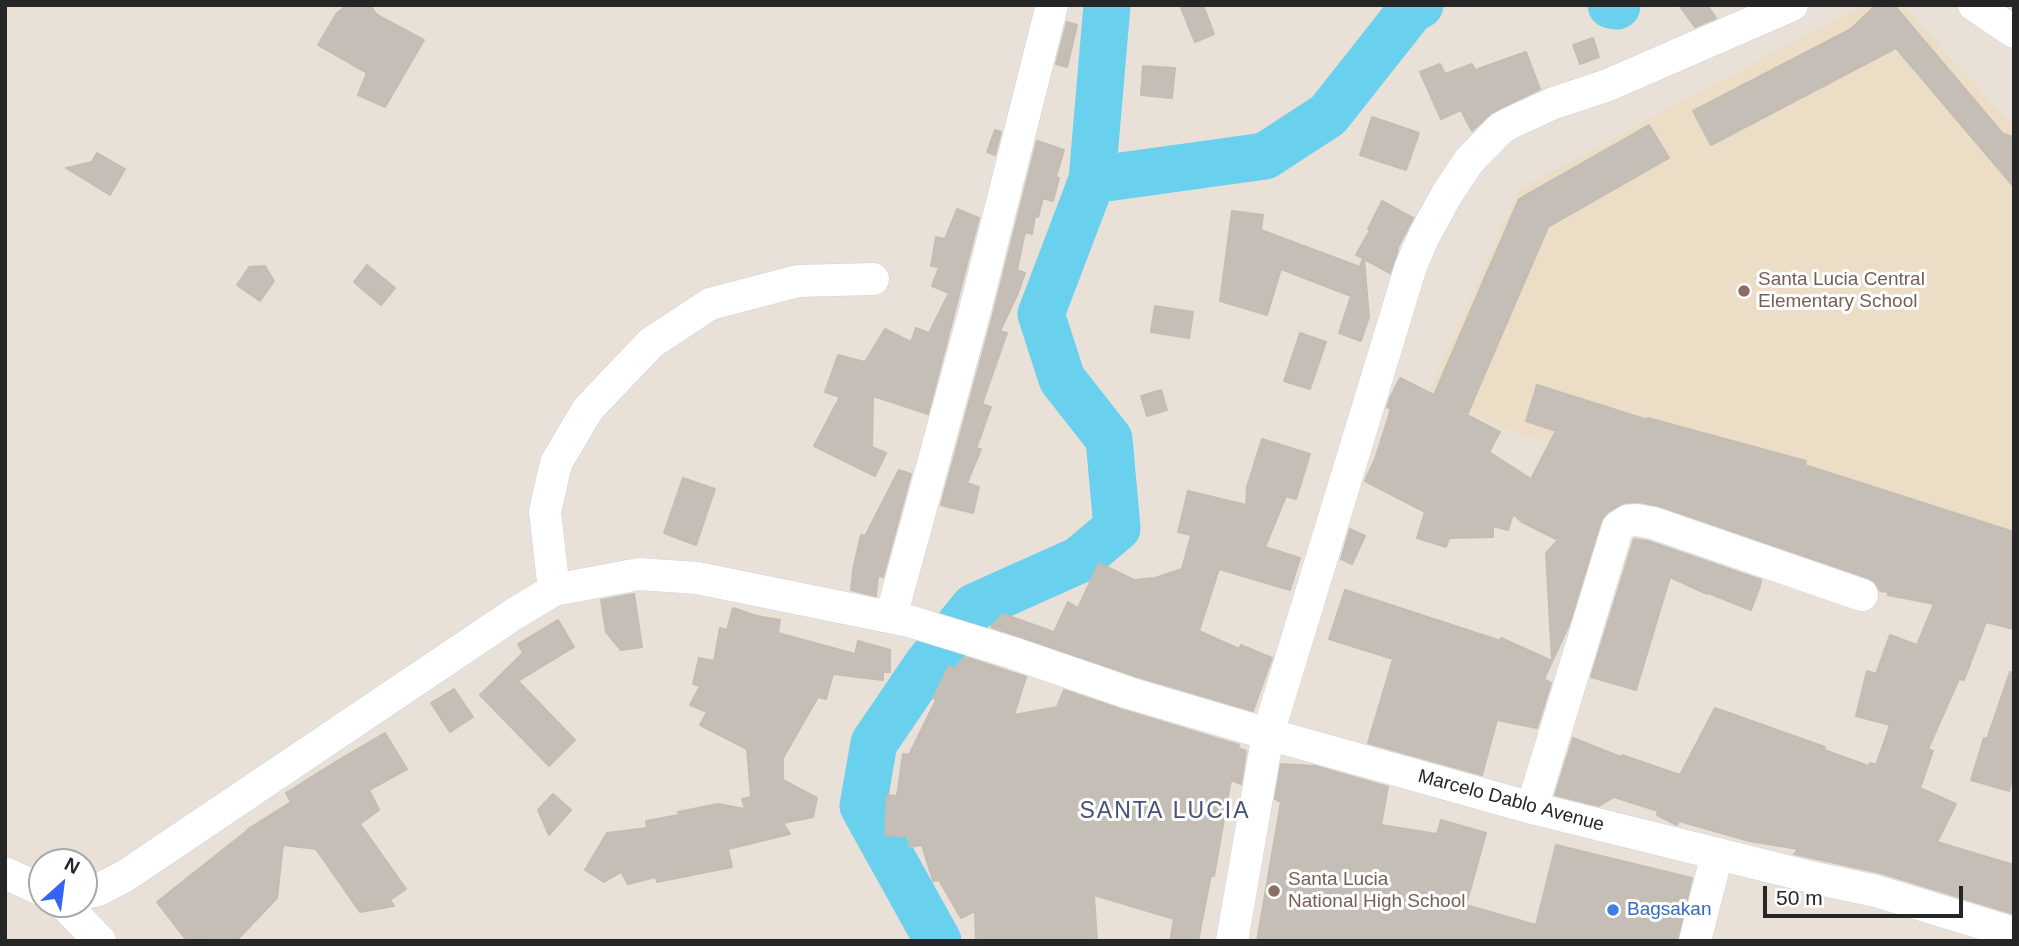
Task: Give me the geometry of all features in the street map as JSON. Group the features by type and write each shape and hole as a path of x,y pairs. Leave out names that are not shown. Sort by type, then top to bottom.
{"street":[{"path":"900,619 1052,5"},
{"path":"1231,941 1268,734 1411,266 1435,215 1469,161 1500,129 1510,123 1554,103 1608,85 1792,5"},
{"path":"1974,5 2014,32"},
{"path":"98,890 125,876 514,614 554,590 545,512 556,463 588,409 651,343 710,304 798,281 873,279"},
{"path":"1532,808 1618,527 1627,521 1653,523 1862,595"},
{"name":"Marcelo Dablo Avenue","path":"554,590 639,574 696,578 900,619 1013,653 1129,693 1268,734 1532,808 1876,891 2014,933"},
{"path":"1695,941 1717,854"},
{"path":"5,873 28,884"},
{"path":"78,918 100,941"}],"shaded area":[{"name":"Santa Lucia Central Elementary School","path":"1862,5 1903,5 2014,127 2014,585 1713,496 1507,430 1452,406 1429,392 1519,189"}],"building":[{"path":"347,5 370,5 377,15 424,40 385,107 358,95 367,73 318,45 337,13"},
{"path":"1180,5 1203,5 1214,34 1195,42"},
{"path":"1679,5 1707,5 1716,18 1695,27"},
{"path":"1876,5 1894,5 2003,134 2014,137 2014,187 1896,48 1711,145 1693,111 1851,29"},
{"path":"1067,22 1077,25 1067,67 1056,64"},
{"path":"1593,38 1599,57 1580,64 1573,45"},
{"path":"1526,52 1540,89 1491,113 1472,131 1461,110 1441,119 1420,72 1440,64 1445,74 1472,64 1475,70"},
{"path":"1143,66 1175,68 1172,98 1141,95"},
{"path":"1372,117 1419,133 1406,170 1360,155"},
{"path":"1649,125 1669,158 1548,227 1467,415 1500,432 1489,452 1531,479 1556,431 1526,421 1537,385 1648,420 1806,461 1805,465 2014,532 2014,629 1986,622 1964,680 1959,679 1928,749 1933,751 1920,788 1956,804 1937,842 2014,865 2014,914 1881,873 1794,854 1798,849 1749,841 1679,821 1677,825 1657,815 1658,811 1614,797 1599,806 1555,795 1573,738 1621,757 1622,755 1680,775 1715,708 1825,747 1824,750 1869,766 1870,763 1876,765 1890,725 1856,716 1867,671 1876,674 1890,635 1917,645 1934,604 1888,595 1888,592 1880,591 1875,582 1868,578 1659,506 1639,502 1624,503 1608,512 1601,521 1569,625 1544,679 1551,683 1537,728 1497,720 1482,775 1368,743 1393,659 1329,639 1345,590 1501,641 1501,638 1552,661 1546,553 1558,540 1522,522 1513,514 1508,530 1493,526 1493,537 1449,538 1446,547 1417,538 1425,512 1365,481 1391,409 1387,407 1400,378 1434,395 1519,199"},
{"path":"995,130 1001,132 995,155 987,152"},
{"path":"1037,141 1064,150 1056,177 1059,178 1053,201 1043,198 1038,217 1035,216 1032,234 1025,232 1017,270 1025,273 1000,331 1007,333 982,404 991,407 976,449 981,449 967,483 979,487 973,513 941,505"},
{"path":"97,153 125,169 110,195 66,168 92,162"},
{"path":"1382,201 1413,218 1397,249 1390,273 1364,259 1369,317 1361,341 1339,333 1351,296 1281,269 1267,315 1220,301 1232,211 1263,215 1261,230 1360,267 1363,258 1356,255"},
{"path":"957,209 979,218 928,414 873,396 872,447 886,453 875,476 814,446 840,397 825,392 838,355 865,362 885,329 911,342 916,328 929,333 949,293 932,286 939,267 931,266 936,237 945,239"},
{"path":"367,265 395,288 381,305 354,282"},
{"path":"265,266 274,281 260,301 237,285 249,267"},
{"path":"1155,306 1193,312 1189,338 1151,332"},
{"path":"1300,333 1326,342 1310,389 1284,381"},
{"path":"1161,390 1167,410 1147,416 1141,396"},
{"path":"1262,439 1310,454 1296,499 1286,496 1265,547 1300,558 1290,590 1219,569 1199,631 1239,649 1241,645 1272,658 1253,711 1135,676 991,627 1003,614 1054,632 1068,602 1078,608 1099,563 1134,580 1155,578 1182,569 1191,535 1178,532 1188,491 1246,505 1247,487"},
{"path":"899,470 911,474 883,577 878,576 876,596 851,590 861,535 865,536"},
{"path":"683,478 715,489 696,545 664,533"},
{"path":"1350,529 1365,536 1352,564 1341,559"},
{"path":"1634,539 1648,541 1761,580 1751,610 1670,577 1636,690 1591,677"},
{"path":"634,594 642,647 621,650 606,632 601,600"},
{"path":"733,608 780,620 778,633 855,654 858,641 890,650 890,672 883,672 883,680 833,674 826,699 818,697 783,758 783,780 817,798 813,817 783,823 790,834 728,849 732,867 657,882 656,877 628,884 621,872 604,882 585,870 607,833 647,828 646,821 718,804 745,809 742,799 751,797 747,749 700,725 707,712 690,705 700,686 693,684 699,658 714,661 720,628 727,630"},
{"path":"558,620 574,647 518,681 575,740 549,766 480,695 523,653 518,644"},
{"path":"965,657 1026,677 1014,715 1057,707 1064,690 1239,745 1238,748 1246,751 1241,784 1231,780 1214,876 1211,875 1198,941 1170,941 1174,919 1094,895 1097,941 976,941 975,911 961,918 939,880 933,881 922,845 909,847 910,837 885,835 887,795 897,796 903,754 909,755 949,666 955,669"},
{"path":"2010,672 2014,673 2014,775 2009,791 1971,780"},
{"path":"454,689 473,717 450,732 431,703"},
{"path":"385,733 407,769 369,790 379,810 360,824 406,889 390,900 394,906 360,912 316,849 283,845 277,898 238,939 187,941 157,902 248,829 291,802 286,793"},
{"path":"1281,764 1315,766 1388,787 1381,825 1437,834 1441,820 1486,833 1466,905 1536,925 1556,845 1692,878 1677,941 1257,941 1281,802 1275,799"},
{"path":"553,794 571,810 549,835 538,810"}],"waterway":[{"path":"938,941 863,806 874,743 927,665 974,607 1079,560 1117,528 1109,439 1062,379 1041,314 1092,180 1107,5"},
{"path":"1092,180 1265,156 1328,115 1411,10 1420,5"},
{"path":"1611,5 1617,6"}],"place":[{"name":"Santa Lucia Central Elementary School","path":"1744,291"},
{"name":"Santa Lucia National High School","path":"1274,891"},
{"name":"Bagsakan","path":"1613,910"}],"district":[{"name":"SANTA LUCIA","path":"1165,812"}]}
